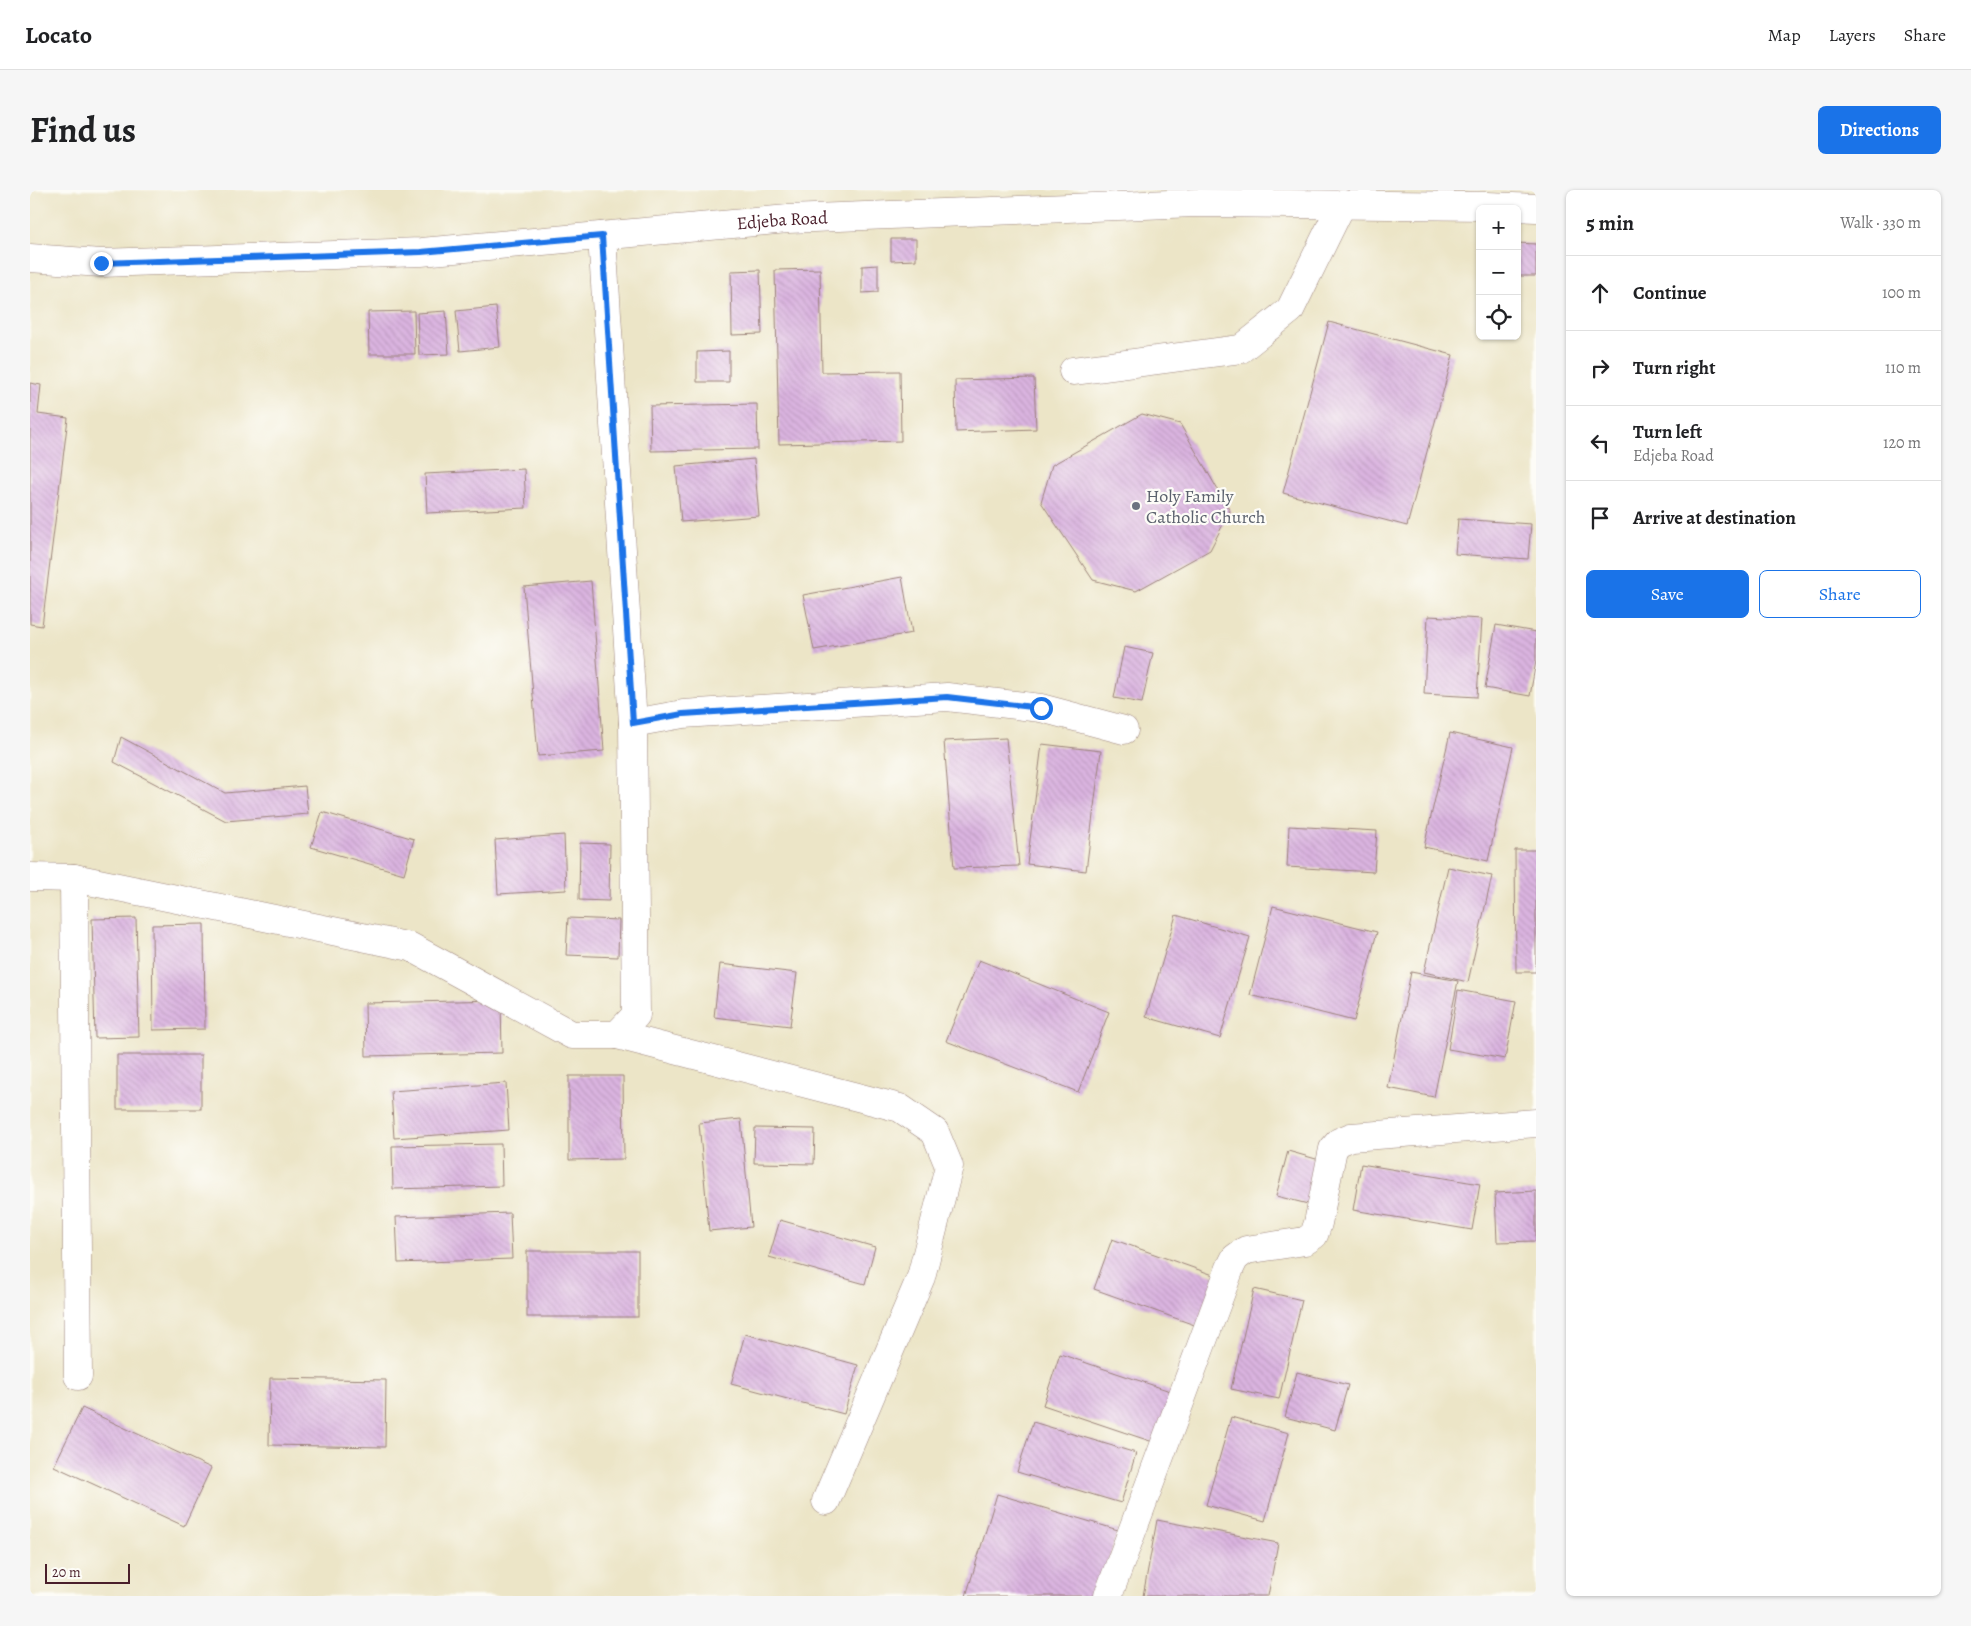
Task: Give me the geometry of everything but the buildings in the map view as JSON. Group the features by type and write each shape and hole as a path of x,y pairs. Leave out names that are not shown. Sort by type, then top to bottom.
{"street":[{"name":"Edjeba Road","path":"30,258 101,263 421,252 788,219 1195,196 1342,204 1487,198 1536,208"},
{"path":"1073,372 1240,349 1290,310 1342,204"},
{"path":"602,236 633,723 636,1015 617,1035"},
{"path":"633,723 683,714 947,697 1041,708 1124,730"},
{"path":"30,877 74,878 411,947 572,1035 617,1035 900,1108 935,1132 949,1166 921,1278 826,1501"},
{"path":"74,878 78,1376"},
{"path":"1108,1596 1235,1258 1246,1250 1306,1241 1314,1235 1333,1149 1339,1142 1351,1137 1536,1123"}],"place":[{"name":"Holy Family Catholic Church","path":"1136,506"}],"route":[{"path":"101,263 421,252 602,236 633,723 683,714 947,697 1041,708"}]}
